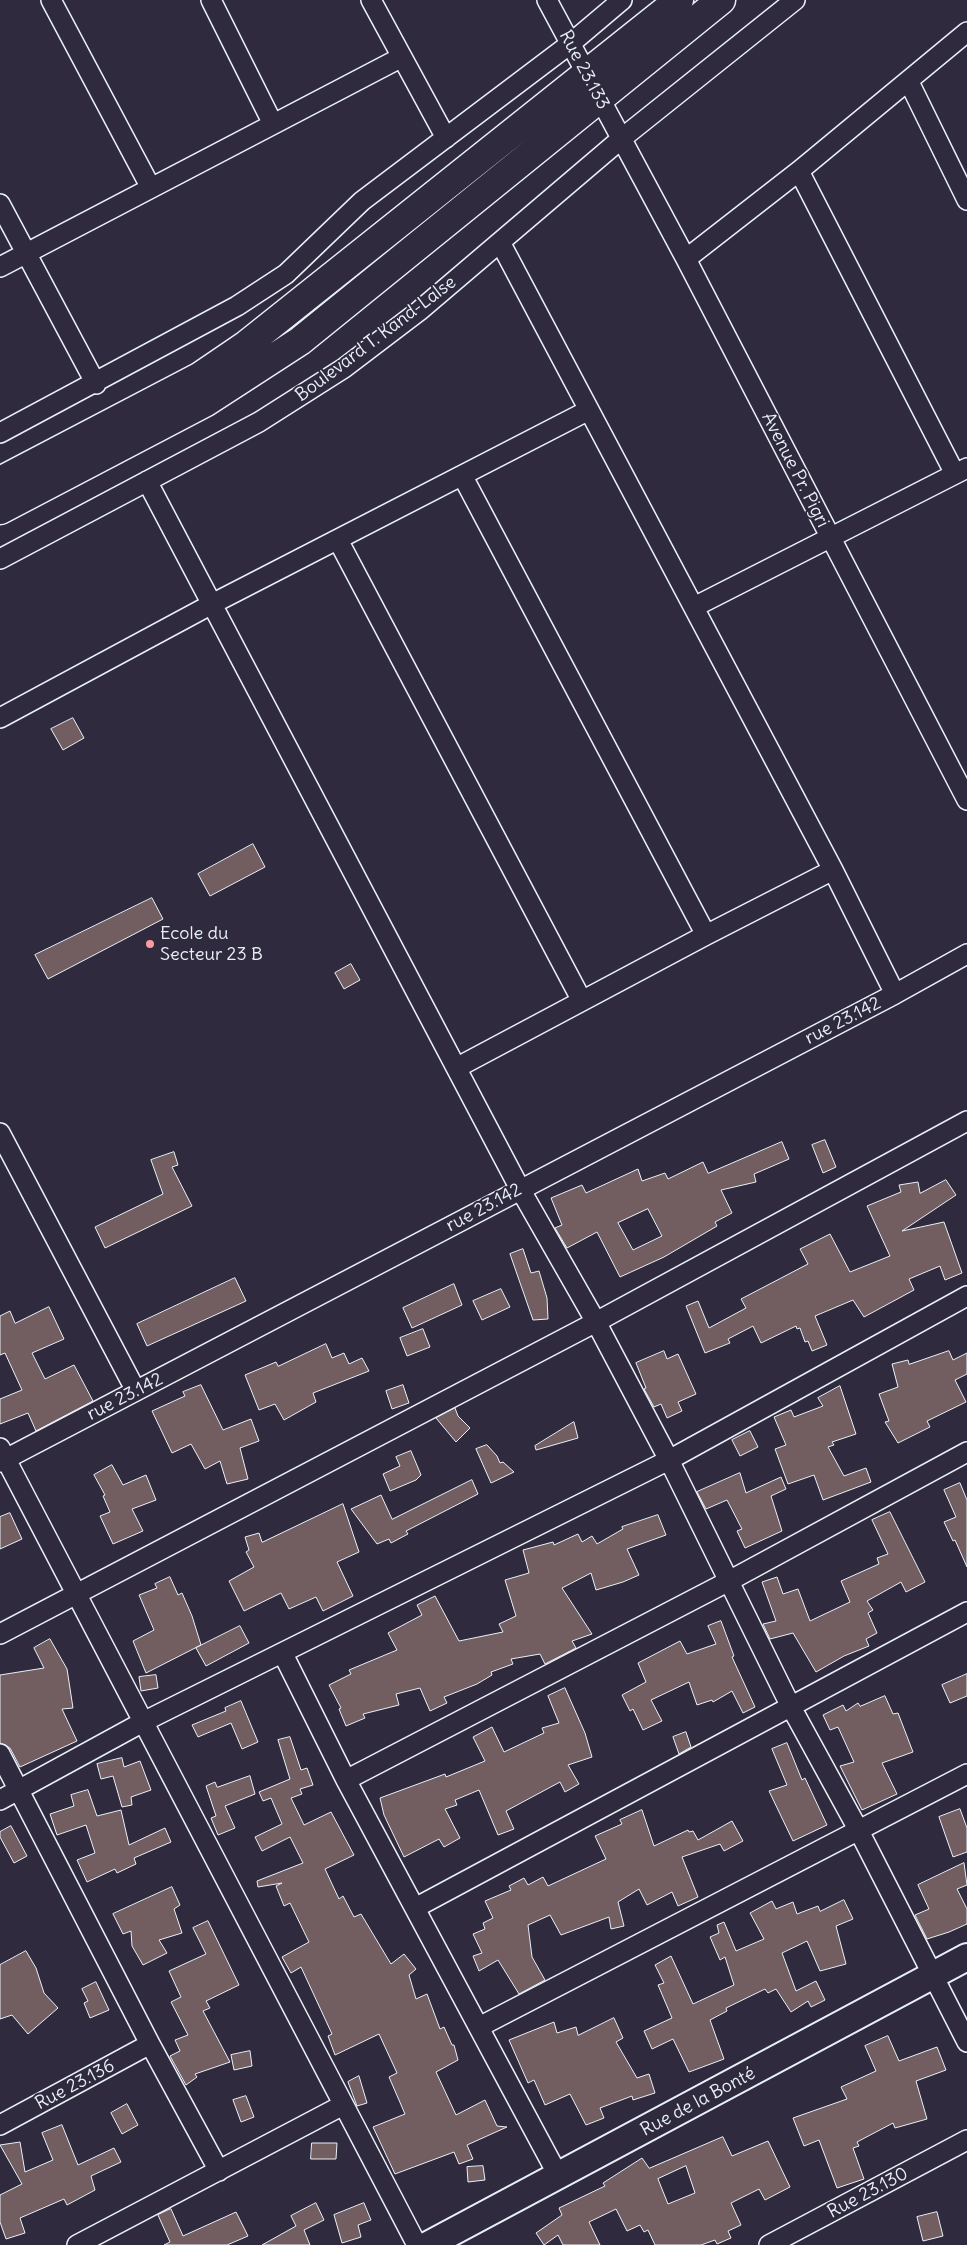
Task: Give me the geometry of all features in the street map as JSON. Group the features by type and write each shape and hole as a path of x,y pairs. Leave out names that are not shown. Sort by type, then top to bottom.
{"main road":[{"path":"0,510 206,402 300,341 593,86 679,0"},
{"path":"0,481 199,377 246,345 593,86 721,0"}],"street":[{"path":"51,0 151,188"},
{"path":"211,0 274,124"},
{"path":"371,0 446,138"},
{"name":"Rue 23.133","path":"547,0 621,139"},
{"path":"0,433 96,384 237,306 286,274 362,200 570,44 622,0"},
{"name":"Boulevard T. Kand-Lalse","path":"0,560 259,422 323,382 390,334 501,244 621,139 795,0"},
{"path":"686,260 800,171 967,32"},
{"path":"0,266 402,57"},
{"path":"909,82 967,200"},
{"name":"Avenue Pr. Pigri","path":"621,139 967,800"},
{"path":"694,607 961,471 800,171"},
{"path":"0,204 96,384"},
{"path":"501,244 833,870 895,994"},
{"path":"0,718 212,604 463,477 589,410"},
{"path":"463,477 706,935"},
{"path":"147,481 458,1068 520,1189 596,1322 669,1460 791,1707 859,1831 967,2042"},
{"path":"338,540 582,1001"},
{"path":"458,1068 706,935 833,870"},
{"name":"rue 23.142","path":"2,1456 136,1391 895,994 967,954"},
{"path":"0,1634 596,1322 967,1122"},
{"path":"0,1133 136,1391"},
{"path":"0,1800 144,1722 669,1460 967,1296"},
{"path":"346,1780 728,1581 967,1452"},
{"path":"2,1456 144,1722 417,2245"},
{"path":"415,1908 967,1612"},
{"path":"283,1654 346,1780 559,2177"},
{"path":"0,1754 150,2044 219,2171"},
{"path":"479,2028 967,1774"},
{"name":"Rue de la Bonté","path":"428,2245 559,2177 967,1957"},
{"name":"Rue 23.136","path":"0,2125 150,2044"},
{"path":"77,2245 343,2104"},
{"name":"Rue 23.130","path":"769,2245 967,2140"}],"building":[{"path":"73,718 84,738 63,750 51,729"},
{"path":"253,844 265,867 210,896 198,874"},
{"path":"152,898 163,919 48,979 35,955"},
{"path":"351,964 360,980 344,989 335,973"},
{"path":"825,1140 836,1167 823,1173 812,1145"},
{"path":"782,1142 789,1159 754,1174 756,1182 721,1190 732,1213 715,1222 717,1226 664,1257 620,1277 597,1232 567,1248 555,1228 562,1225 551,1198 582,1185 586,1193 638,1169 642,1181 665,1173 668,1179 703,1162 708,1173","holes":["648,1209 662,1236 633,1250 618,1223"]},
{"path":"174,1152 178,1165 172,1167 192,1206 105,1248 95,1227 163,1194 151,1160"},
{"path":"946,1180 956,1195 902,1231 944,1222 962,1273 945,1280 940,1266 909,1279 914,1290 864,1317 853,1300 815,1316 827,1345 812,1351 808,1341 805,1342 800,1328 797,1329 796,1326 761,1343 753,1326 728,1339 730,1343 705,1353 686,1306 698,1301 709,1328 746,1308 741,1299 808,1264 800,1249 830,1234 850,1272 890,1256 867,1206 901,1192 899,1185 918,1182 920,1193"},
{"path":"523,1249 531,1273 539,1271 547,1298 548,1319 533,1320 510,1254"},
{"path":"235,1278 246,1301 147,1346 137,1324"},
{"path":"454,1284 462,1305 412,1328 403,1308"},
{"path":"501,1289 510,1307 482,1320 473,1301"},
{"path":"49,1307 64,1339 32,1353 45,1379 74,1365 93,1401 36,1431 28,1413 0,1424 0,1399 22,1390 5,1353 0,1355 0,1316 10,1311 15,1323"},
{"path":"423,1329 430,1347 407,1356 400,1338"},
{"path":"326,1344 332,1358 344,1353 349,1364 362,1358 369,1371 313,1393 316,1402 284,1420 275,1404 259,1410 245,1375 276,1362 278,1366"},
{"path":"664,1351 667,1359 678,1354 696,1394 678,1402 682,1411 667,1418 661,1404 654,1407 644,1389 646,1388 636,1363"},
{"path":"949,1351 953,1360 967,1353 967,1374 955,1380 966,1402 927,1421 930,1427 898,1443 885,1422 889,1421 879,1394 898,1387 892,1364 908,1360 909,1364"},
{"path":"201,1385 223,1430 251,1419 259,1441 240,1448 248,1479 227,1484 220,1461 205,1469 191,1444 172,1453 152,1411 185,1396 183,1392"},
{"path":"403,1385 409,1403 392,1409 386,1391"},
{"path":"840,1386 856,1434 832,1442 834,1445 828,1447 844,1476 866,1468 871,1482 823,1500 814,1475 788,1484 775,1449 786,1445 774,1417 791,1410 794,1417 823,1406 818,1398"},
{"path":"455,1408 458,1416 470,1428 456,1442 436,1418"},
{"path":"574,1422 578,1438 536,1450 535,1446"},
{"path":"750,1431 758,1447 740,1456 732,1440"},
{"path":"487,1445 497,1456 500,1463 503,1462 514,1472 491,1483 476,1449"},
{"path":"411,1451 421,1475 416,1480 390,1491 383,1474 400,1466 396,1457"},
{"path":"112,1465 123,1485 146,1475 156,1500 132,1509 143,1531 113,1544 100,1516 110,1512 103,1496 105,1495 94,1475"},
{"path":"740,1473 746,1493 781,1477 786,1489 771,1496 782,1531 745,1548 737,1531 742,1529 727,1500 706,1509 697,1492"},
{"path":"472,1480 478,1494 406,1531 408,1534 391,1543 389,1539 377,1544 351,1509 381,1495 392,1519"},
{"path":"960,1483 967,1500 967,1567 955,1540 953,1541 944,1522 956,1517 944,1490"},
{"path":"343,1504 359,1552 337,1562 353,1596 323,1611 316,1597 289,1609 281,1593 244,1611 229,1581 254,1567 246,1552 249,1550 245,1537 259,1533 262,1542"},
{"path":"890,1512 925,1582 906,1592 901,1582 867,1601 873,1610 868,1613 877,1633 866,1639 869,1646 844,1656 816,1672 793,1633 770,1639 763,1624 776,1621 762,1582 777,1577 783,1594 798,1589 810,1621 850,1602 841,1581 879,1564 877,1558 888,1554 872,1520"},
{"path":"10,1513 22,1539 0,1549 0,1517"},
{"path":"658,1515 666,1535 627,1549 639,1575 596,1590 591,1573 562,1588 592,1634 572,1641 576,1648 545,1664 540,1654 511,1659 513,1664 491,1672 492,1675 477,1684 444,1697 447,1703 430,1711 420,1688 396,1694 399,1705 363,1714 365,1718 346,1726 339,1709 341,1708 329,1685 351,1674 349,1670 397,1650 388,1633 422,1615 417,1605 435,1596 459,1641 503,1632 499,1624 516,1616 505,1580 529,1573 523,1550 553,1542 554,1545 578,1534 582,1542 592,1536 597,1544 623,1529 622,1527"},
{"path":"170,1577 178,1595 182,1593 201,1645 146,1673 133,1641 154,1630 139,1595 157,1588 155,1584"},
{"path":"721,1621 734,1656 732,1657 755,1707 743,1713 732,1691 713,1702 712,1700 697,1705 689,1682 651,1700 662,1721 643,1730 633,1709 630,1711 622,1695 646,1682 638,1663 680,1641 687,1654 716,1644 708,1626"},
{"path":"240,1626 249,1643 206,1666 196,1648"},
{"path":"50,1639 67,1669 73,1708 62,1709 77,1741 20,1767 10,1748 0,1743 0,1675 44,1668 34,1648"},
{"path":"967,1674 967,1696 950,1703 942,1685"},
{"path":"156,1675 158,1688 141,1691 139,1677"},
{"path":"565,1688 585,1733 592,1757 568,1765 579,1784 565,1792 560,1782 506,1811 514,1829 498,1835 479,1790 455,1800 457,1805 445,1809 460,1838 444,1847 439,1839 404,1857 384,1815 380,1798 445,1774 446,1777 485,1761 473,1737 492,1727 504,1752 544,1733 542,1728 559,1723 548,1696"},
{"path":"885,1696 893,1714 898,1713 913,1752 882,1763 897,1794 862,1810 840,1766 854,1762 838,1727 830,1730 823,1715 843,1705 846,1711 858,1703 860,1706"},
{"path":"241,1701 258,1742 242,1749 231,1723 198,1737 192,1725 226,1711 225,1708"},
{"path":"686,1732 691,1747 679,1754 673,1737"},
{"path":"290,1737 301,1770 307,1768 313,1785 300,1789 302,1794 291,1798 304,1825 331,1812 354,1855 325,1869 339,1899 343,1896 354,1917 361,1914 391,1964 404,1954 416,1969 409,1975 416,1999 427,1994 440,2029 444,2027 452,2045 454,2045 458,2060 436,2072 456,2115 485,2100 497,2126 507,2127 467,2145 473,2159 459,2164 454,2152 395,2174 373,2127 405,2114 389,2077 397,2073 379,2034 335,2055 328,2036 332,2034 301,1967 291,1973 282,1957 309,1942 290,1903 284,1906 276,1886 282,1883 258,1887 257,1881 303,1863 290,1837 262,1851 255,1837 282,1824 271,1798 263,1801 259,1792 290,1779 278,1740"},
{"path":"787,1743 802,1780 805,1778 827,1825 793,1841 769,1791 787,1785 772,1749"},
{"path":"122,1758 124,1767 140,1761 151,1790 131,1797 132,1805 122,1807 113,1776 101,1779 97,1764"},
{"path":"250,1776 255,1794 225,1806 235,1828 218,1835 211,1818 216,1816 206,1786 215,1782 217,1787"},
{"path":"88,1790 97,1816 121,1810 129,1845 165,1828 171,1842 134,1858 136,1864 117,1873 115,1869 87,1882 77,1860 95,1853 86,1825 57,1835 50,1814 74,1806 71,1795"},
{"path":"960,1809 967,1828 967,1852 953,1857 939,1817"},
{"path":"642,1810 654,1846 688,1830 689,1832 693,1831 698,1840 732,1821 743,1841 724,1851 720,1844 682,1857 698,1897 678,1906 672,1892 647,1905 639,1889 618,1902 624,1926 611,1929 609,1917 561,1935 550,1915 528,1925 532,1957 545,1980 519,1994 498,1960 479,1971 473,1956 482,1953 473,1934 485,1929 483,1923 493,1918 485,1901 511,1890 509,1886 524,1878 528,1885 543,1877 548,1886 606,1859 595,1836 622,1824 620,1820"},
{"path":"11,1826 27,1856 14,1863 0,1837 0,1832"},
{"path":"964,1863 967,1885 957,1889 967,1909 967,1924 927,1939 915,1915 929,1909 918,1885"},
{"path":"172,1887 180,1905 174,1909 182,1933 159,1940 167,1953 143,1965 132,1946 131,1931 123,1934 113,1914"},
{"path":"844,1900 853,1919 836,1926 846,1964 820,1971 807,1941 782,1953 796,1991 816,1981 825,2000 811,2007 808,2001 791,2012 776,1989 768,1993 765,1989 726,2008 727,2011 710,2020 724,2059 689,2072 673,2039 652,2049 644,2031 672,2018 658,1985 664,1983 655,1965 671,1956 693,2004 734,1985 725,1957 720,1960 710,1937 719,1933 717,1925 724,1922 736,1951 764,1939 750,1913 772,1901 776,1909 793,1902 797,1914 818,1906 820,1911"},
{"path":"208,1921 239,1985 206,2001 210,2008 203,2011 230,2062 195,2074 197,2077 186,2085 170,2056 180,2051 175,2040 188,2035 171,2002 181,1997 169,1971 206,1954 193,1928"},
{"path":"26,1951 36,1968 44,1993 58,2008 28,2034 12,2015 0,2019 0,1965"},
{"path":"96,1982 109,2010 90,2018 84,2003 88,2001 82,1989"},
{"path":"614,2018 623,2038 616,2042 637,2078 649,2074 655,2093 633,2100 632,2096 600,2108 604,2118 586,2125 570,2094 545,2105 534,2080 528,2083 509,2040 554,2022 557,2033 576,2027 578,2035"},
{"path":"888,2036 899,2061 937,2047 946,2070 916,2081 927,2119 895,2128 893,2123 857,2142 859,2146 853,2148 864,2179 837,2188 819,2140 804,2146 793,2118 847,2099 841,2087 876,2071 865,2046"},
{"path":"250,2051 252,2066 234,2070 231,2055"},
{"path":"359,2076 367,2103 357,2106 348,2082"},
{"path":"246,2096 254,2117 241,2122 233,2100"},
{"path":"127,2104 138,2125 122,2134 111,2113"},
{"path":"62,2125 78,2165 114,2148 121,2162 91,2176 95,2190 67,2205 64,2199 20,2218 25,2233 6,2239 0,2222 0,2195 22,2184 0,2145 20,2142 25,2172 53,2160 42,2133"},
{"path":"723,2137 732,2156 768,2141 790,2187 765,2200 759,2189 731,2203 741,2225 728,2231 731,2238 717,2244 715,2240 701,2245 655,2245 648,2230 644,2232 640,2225 627,2231 616,2209 589,2222 600,2245 563,2245 558,2235 544,2245 536,2233 562,2215 559,2208 605,2186 603,2183 642,2158 649,2168","holes":["686,2166 695,2193 668,2204 658,2179"]},
{"path":"312,2143 337,2143 336,2159 311,2159"},
{"path":"483,2166 485,2180 468,2182 467,2167"},
{"path":"316,2203 324,2220 304,2230 310,2245 262,2245 296,2226 291,2216"},
{"path":"364,2203 371,2220 358,2225 361,2237 342,2243 334,2215"},
{"path":"171,2209 183,2236 236,2212 248,2236 227,2245 164,2245 170,2242 158,2215"},
{"path":"937,2212 943,2236 923,2241 917,2217"}],"place":[{"name":"Ecole du Secteur 23 B","path":"150,944"}]}
